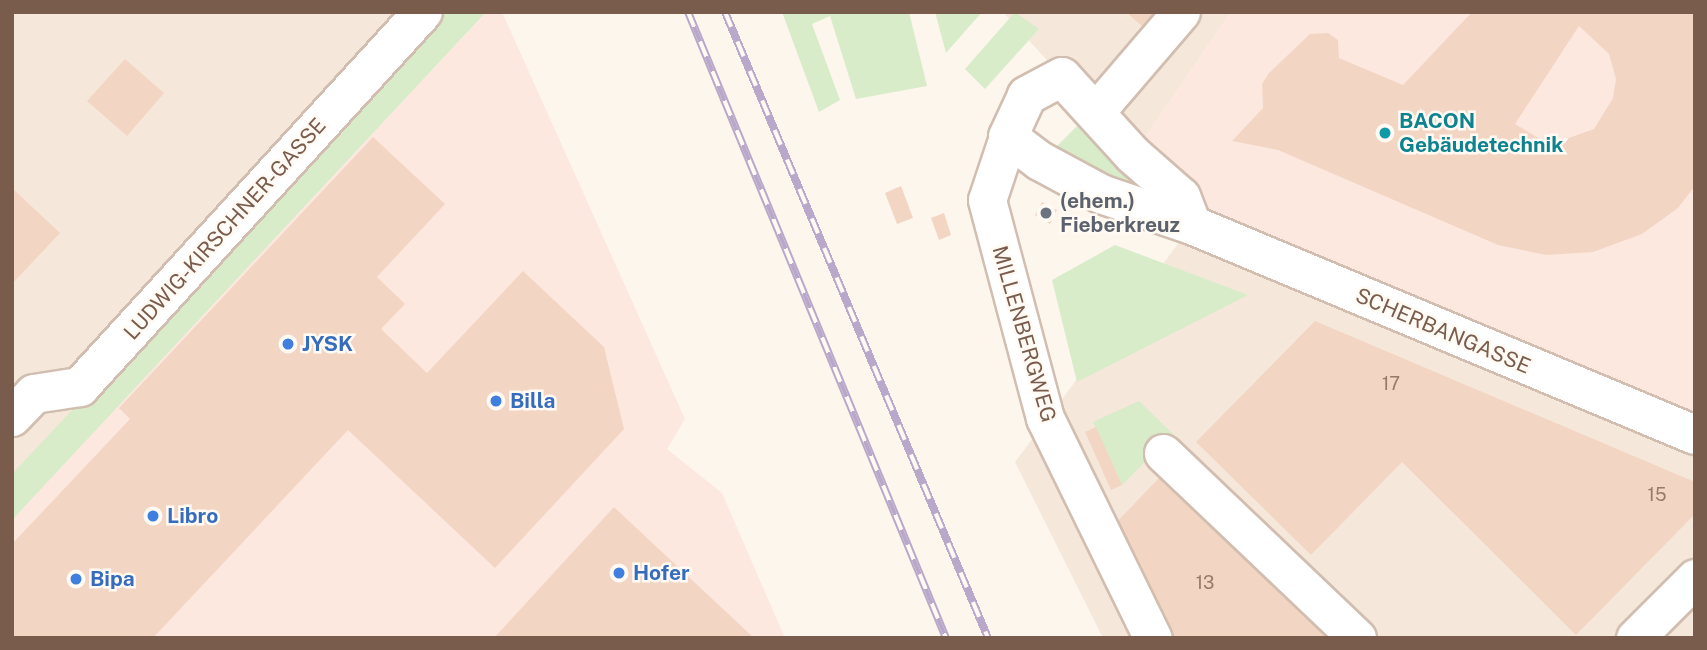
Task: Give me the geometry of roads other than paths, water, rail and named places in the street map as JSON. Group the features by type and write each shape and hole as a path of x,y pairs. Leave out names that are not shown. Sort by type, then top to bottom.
{"street":[{"name":"LUDWIG-KIRSCHNER-GASSE","path":"19,395 80,387 423,12"},
{"path":"1097,110 1181,12"},
{"path":"1008,137 1027,96 1062,77 1097,110 1133,155 1181,197 1192,225"},
{"name":"SCHERBANGASSE","path":"1008,137 1040,161 1101,194 1192,225 1695,435"},
{"name":"MILLENBERGWEG","path":"1008,137 987,200 1045,418 1153,638"},
{"path":"1163,453 1357,638"},
{"path":"1635,638 1695,578"}],"railway":[{"path":"688,12 946,638"},
{"path":"725,12 988,638"}],"place":[{"name":"BACON Gebäudetechnik","path":"1385,133"},
{"name":"(ehem.) Fieberkreuz","path":"1046,213"},
{"name":"JYSK","path":"288,344"},
{"name":"Billa","path":"496,401"},
{"name":"Libro","path":"153,516"},
{"name":"Hofer","path":"619,573"},
{"name":"Bipa","path":"76,579"}]}
